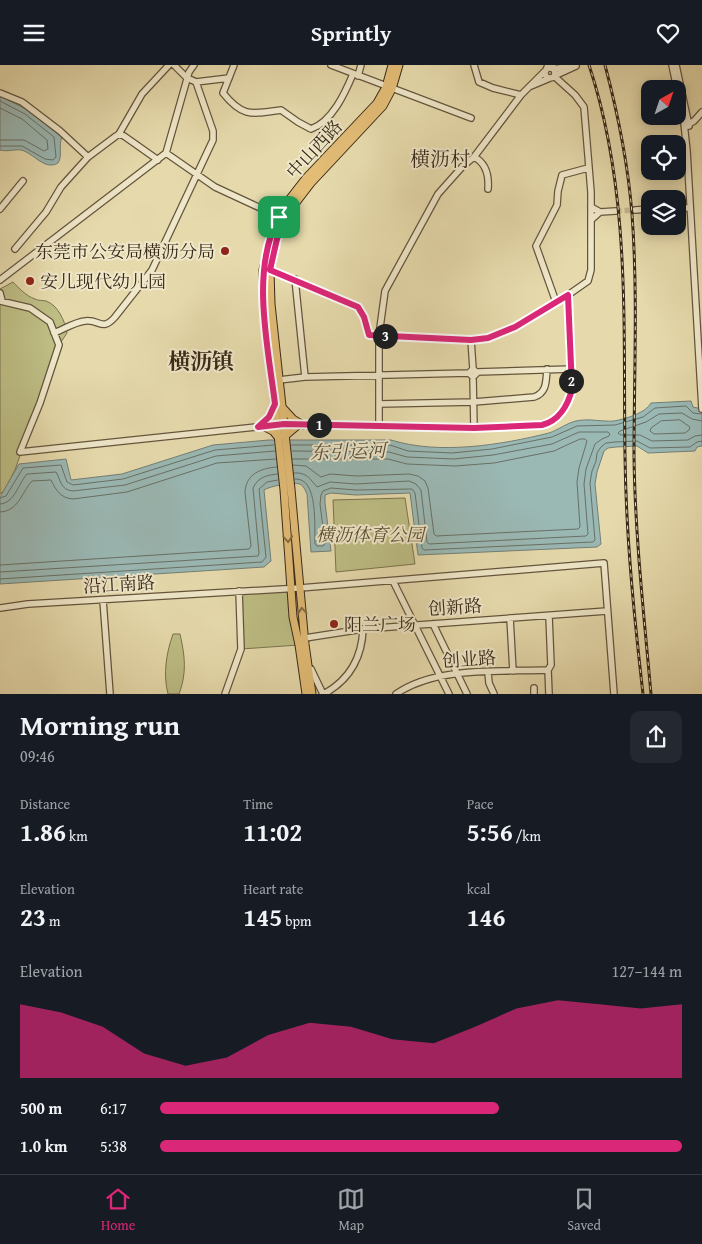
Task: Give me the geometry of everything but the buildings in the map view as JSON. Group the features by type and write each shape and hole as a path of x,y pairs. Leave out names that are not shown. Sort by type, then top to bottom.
{"main road":[{"name":"中山西路","path":"389,88 392,65"},
{"name":"中山西路","path":"288,489 264,305 267,269 282,218 311,183 377,114 400,67"},
{"name":"中山西路","path":"267,269 279,379 278,404"},
{"path":"278,404 290,417 301,425 282,437 260,426 278,404"},
{"path":"288,489 290,588 306,694"},
{"path":"288,489 312,694"}],"street":[{"path":"16,249 46,213 61,187 88,157 119,134 142,94 169,65"},
{"path":"54,333 87,320 105,325 110,323 152,270 212,143 214,135 196,81 174,65"},
{"path":"188,65 188,75"},
{"path":"0,280 166,153 188,75 194,65"},
{"path":"234,65 223,93 233,106 255,114 281,109 311,129 320,126 343,98 361,65"},
{"path":"331,65 471,118"},
{"path":"474,65 479,82 493,89 521,95"},
{"path":"527,89 577,65"},
{"path":"379,427 379,335 382,300 415,235 438,194 462,167 474,157 536,78 547,67 577,65"},
{"path":"672,65 675,80"},
{"path":"676,65 687,125 702,345"},
{"path":"267,269 358,307 364,317 369,335 471,340 488,338 507,331 585,285 590,276 591,207 584,107 581,102 552,77 546,76 547,67"},
{"path":"552,77 556,73 553,67"},
{"path":"196,81 229,78"},
{"path":"0,93 22,102 60,131 88,157"},
{"path":"687,125 702,112"},
{"path":"686,121 702,409"},
{"path":"119,134 128,138 158,161"},
{"path":"166,153 215,187 282,218"},
{"path":"474,157 482,162 484,166 488,180 488,189"},
{"path":"556,302 536,246 557,205 562,175 588,168"},
{"path":"0,209 23,181"},
{"path":"591,207 600,212 616,211"},
{"path":"636,210 641,210"},
{"path":"591,220 600,212"},
{"path":"294,279 305,377"},
{"path":"0,293 1,301 30,308 50,321 59,345 40,403 20,452 281,424 474,428 550,423 555,419 569,398 572,389 568,295"},
{"path":"471,340 474,428"},
{"path":"379,404 474,402 531,398 538,396 546,387 547,369"},
{"path":"279,379 571,369"},
{"name":"沿江南路","path":"0,608 28,604 300,588 604,563 608,611"},
{"path":"393,581 449,694"},
{"path":"225,694 241,649 239,591"},
{"path":"102,600 110,694"},
{"path":"608,611 614,694"},
{"name":"创新路","path":"305,638 363,629 608,611"},
{"path":"549,616 551,665 548,670 549,694"},
{"path":"510,619 513,671"},
{"path":"433,624 467,694"},
{"path":"310,666 324,694 344,678 355,664 361,647 363,629"},
{"name":"创业路","path":"396,694 415,683 457,673 548,670"},
{"path":"488,672 489,683 494,694"}],"green space":[{"path":"13,282 29,296 46,301 54,306 65,323 67,333 59,345 15,470 4,491 0,494 0,289"},
{"name":"横沥体育公园","path":"405,498 415,564 336,572 333,500"},
{"path":"290,588 299,645 241,649 239,591"},
{"path":"173,634 180,634 184,657 184,672 179,694 168,694 166,679 167,657"}],"water":[{"path":"0,96 28,110 62,137 58,163 48,165 21,150 0,150"},
{"name":"东引运河","path":"691,401 693,407 702,409 702,446 697,447 695,451 648,453 637,446 608,448 604,451 595,484 601,544 597,547 418,555 410,493 356,495 331,493 325,495 325,503 331,551 311,552 307,494 300,484 292,484 264,490 271,561 264,567 0,584 0,497 19,464 66,459 71,480 122,474 213,445 269,440 391,440 429,447 470,447 549,433 576,421 619,420 640,413 651,403"}],"tunnel":[{"path":"616,211 635,210"}],"railway":[{"path":"589,65 603,113 612,161 618,210 624,308 627,516 643,694"},
{"path":"605,65 622,139 632,214 635,305 634,456 636,516 651,694"}],"place":[{"name":"东莞市公安局横沥分局","path":"225,251"},
{"name":"安儿现代幼儿园","path":"30,281"},
{"name":"阳兰广场","path":"334,624"}],"district":[{"name":"横沥村","path":"440,158"},
{"name":"横沥镇","path":"201,361"}],"route":[{"path":"279,217 285,220 277,239 270,270 358,307 364,317 369,335 471,340 488,338 515,327 568,295 572,389 562,411 550,423 542,425 474,428 284,424 258,427 269,417 275,404 264,305 263,271 266,253 279,217"}]}
